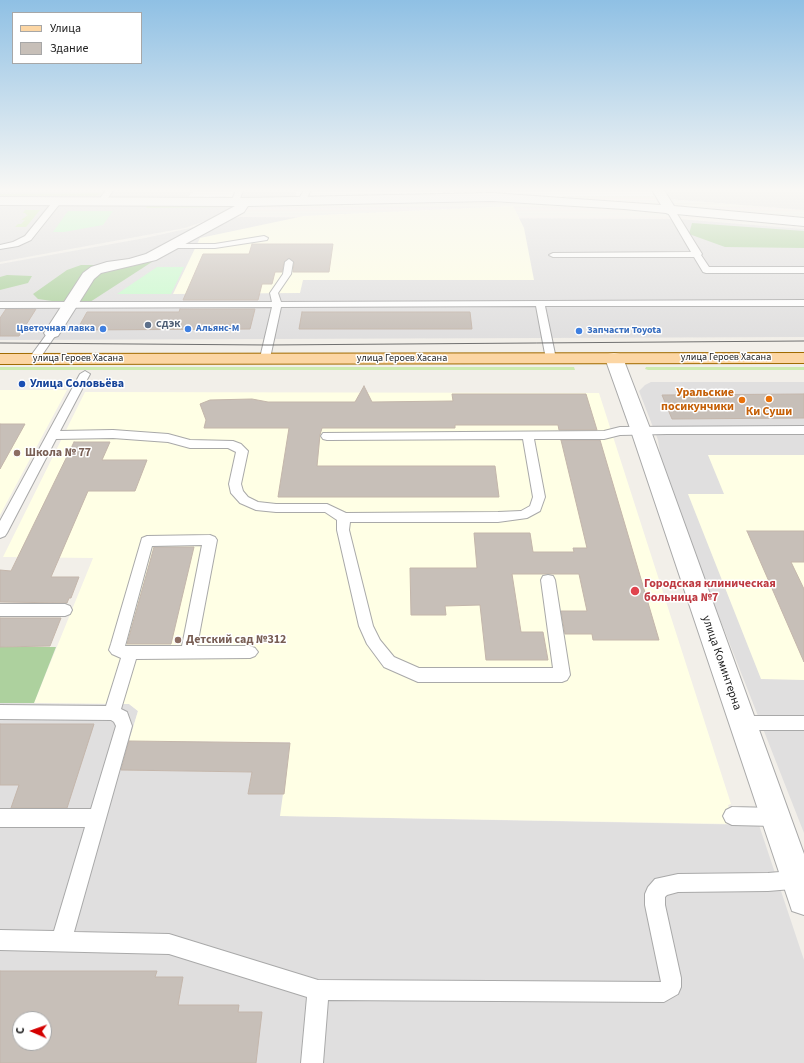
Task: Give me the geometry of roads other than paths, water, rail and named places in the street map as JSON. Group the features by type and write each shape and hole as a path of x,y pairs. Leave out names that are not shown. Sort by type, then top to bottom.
{"main road":[{"name":"улица Героев Хасана","path":"0,374 617,366 804,358"},
{"name":"улица Героев Хасана","path":"0,359 551,359 617,366 804,372"}],"street":[{"path":"52,333 68,305 88,276 96,270 107,266 130,263 152,257 185,240"},
{"name":"улица Коминтерна","path":"617,366 742,723 801,886"}],"lane":[{"path":"0,247 15,244 25,240"},
{"path":"174,246 215,246 254,240"},
{"path":"689,240 706,270 804,270"},
{"path":"553,255 698,254"},
{"path":"265,358 278,304 274,293 287,274 289,262"},
{"path":"0,305 804,303"},
{"path":"540,304 551,359"},
{"path":"34,359 52,333"},
{"path":"0,533 85,374"},
{"path":"327,436 604,435 620,431 804,430"},
{"path":"53,435 113,434 168,438 190,444 229,444 242,451 235,484 237,492 244,500 256,506 276,508 327,508 344,518 498,517 523,515 536,508 540,497 528,435"},
{"path":"344,518 343,530 366,626 374,644 389,662 418,675 562,675 548,580"},
{"path":"188,652 210,540 148,541 117,650 121,652 130,652 188,652 250,652"},
{"path":"0,610 65,610"},
{"path":"112,713 130,652"},
{"path":"0,712 112,713 121,717 124,726 61,941"},
{"path":"742,723 804,722"},
{"path":"732,816 775,816"},
{"path":"0,818 97,818"},
{"path":"0,940 169,944 318,990 664,992 672,987 655,905 655,894 662,886 678,883 768,882 801,886"},
{"path":"312,1063 318,990"}],"tram line":[{"path":"0,343 268,345 804,341"}],"place":[{"name":"СДЭК","path":"148,325"},
{"name":"Цветочная лавка","path":"103,329"},
{"name":"Альянс-М","path":"188,329"},
{"name":"Запчасти Toyota","path":"579,331"},
{"name":"Улица Соловьёва","path":"22,384"},
{"name":"Ки Суши","path":"769,399"},
{"name":"Уральские посикунчики","path":"742,400"},
{"name":"Школа № 77","path":"17,453"},
{"name":"Городская клиническая больница №7","path":"635,591"},
{"name":"Детский сад №312","path":"178,640"}]}
